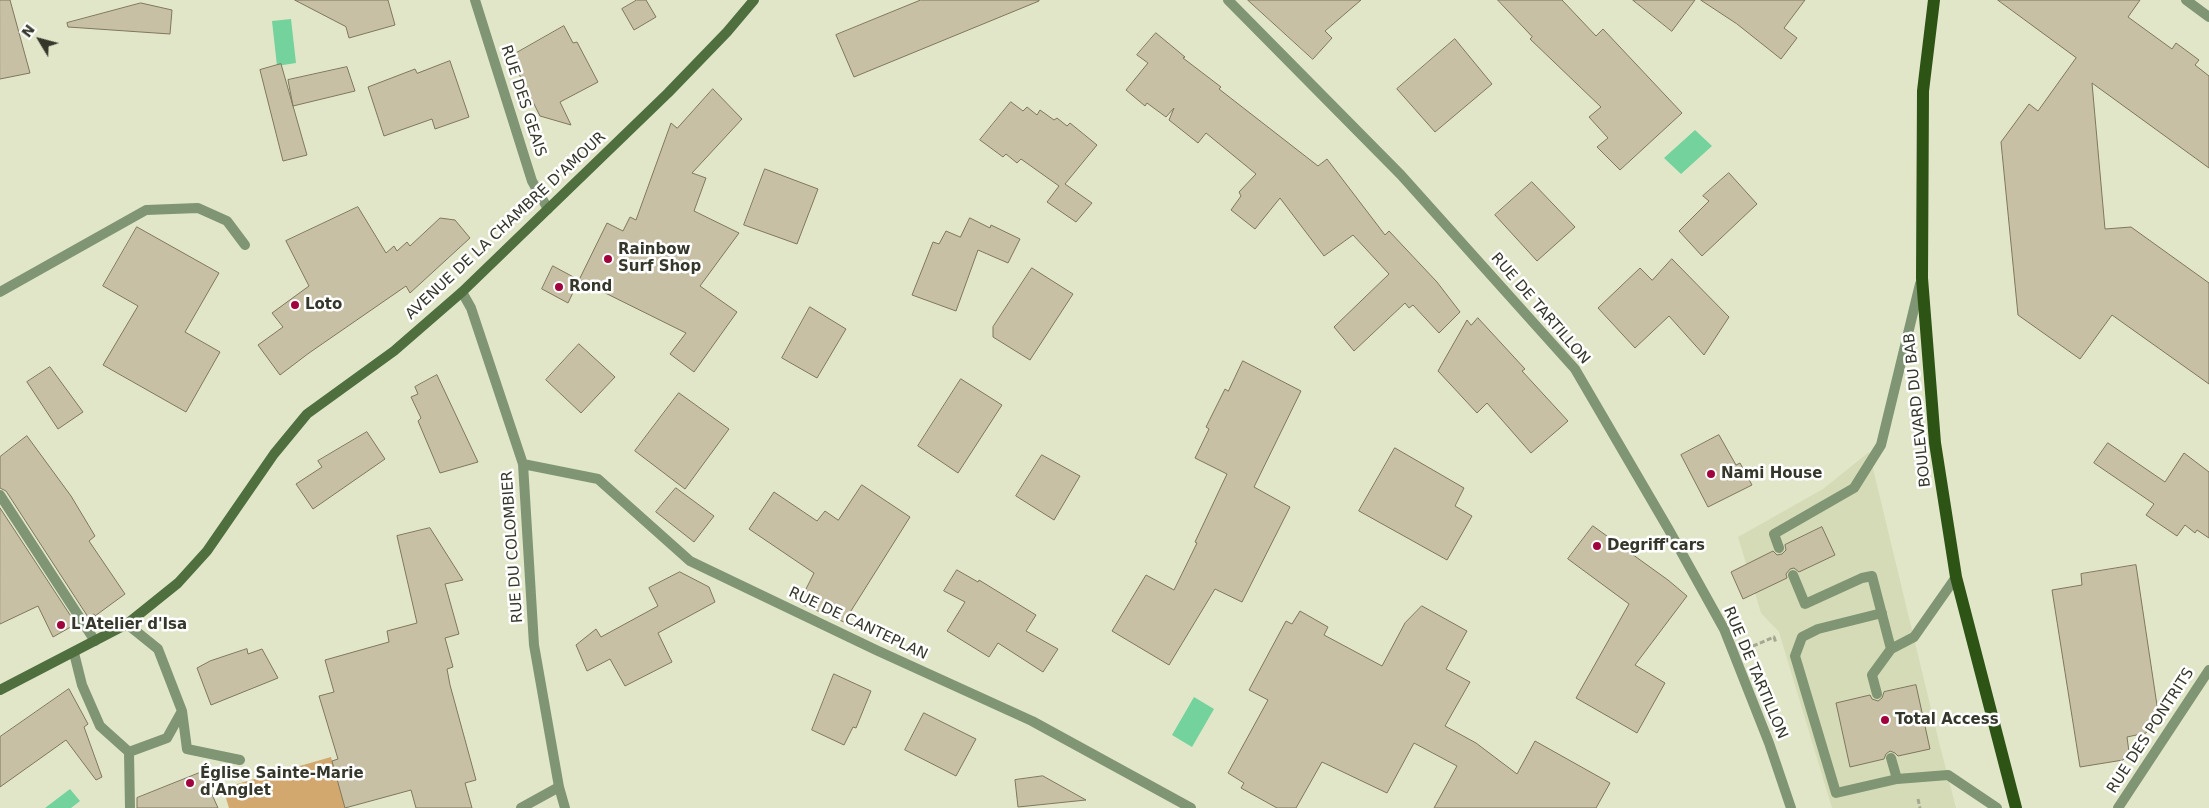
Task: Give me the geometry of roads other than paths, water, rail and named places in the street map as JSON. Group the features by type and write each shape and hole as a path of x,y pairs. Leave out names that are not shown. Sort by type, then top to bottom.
{"main road":[{"name":"AVENUE DE LA CHAMBRE D'AMOUR","path":"0,690 127,624 178,583 207,551 274,454 307,414 394,352 462,292 668,93 754,0"},
{"name":"BOULEVARD DU BAB","path":"1934,0 1923,91 1922,278 1935,443 1956,577 2016,808"}],"street":[{"name":"RUE DES GEAIS","path":"475,0 532,181 548,209"},
{"name":"RUE DE TARTILLON","path":"1228,0 1401,175 1575,369 1669,530 1724,629 1769,743 1791,808"},
{"path":"2186,0 2209,17"},
{"path":"0,292 146,210 198,208 227,221 245,245"},
{"path":"1779,548 1774,534 1854,488 1881,445 1922,278"},
{"name":"RUE DU COLOMBIER","path":"462,292 471,308 523,464 534,644 559,786 565,808"},
{"name":"RUE DE CANTEPLAN","path":"523,464 598,479 690,561 876,650 1032,720 1191,808"},
{"path":"0,494 95,641"},
{"path":"1793,576 1806,604 1862,578 1872,576 1892,649"},
{"path":"1877,694 1872,675 1892,649 1914,637 1956,577"},
{"path":"1882,613 1818,629 1802,636 1795,656 1836,793 1897,779 1948,775 1997,808"},
{"path":"127,624 158,649 182,711 187,749 240,760"},
{"path":"74,653 82,685 100,726 129,752 130,808"},
{"name":"RUE DES PONTRITS","path":"2118,808 2209,670"},
{"path":"129,752 167,738 182,711"},
{"path":"1891,758 1897,779"},
{"path":"520,808 559,786"}],"place":[{"name":"Rainbow Surf Shop","path":"608,259"},
{"name":"Rond","path":"559,287"},
{"name":"Loto","path":"295,305"},
{"name":"Nami House","path":"1711,474"},
{"name":"Degriff'cars","path":"1597,546"},
{"name":"L'Atelier d'Isa","path":"61,625"},
{"name":"Total Access","path":"1885,720"},
{"name":"Église Sainte-Marie d'Anglet","path":"190,783"}]}
